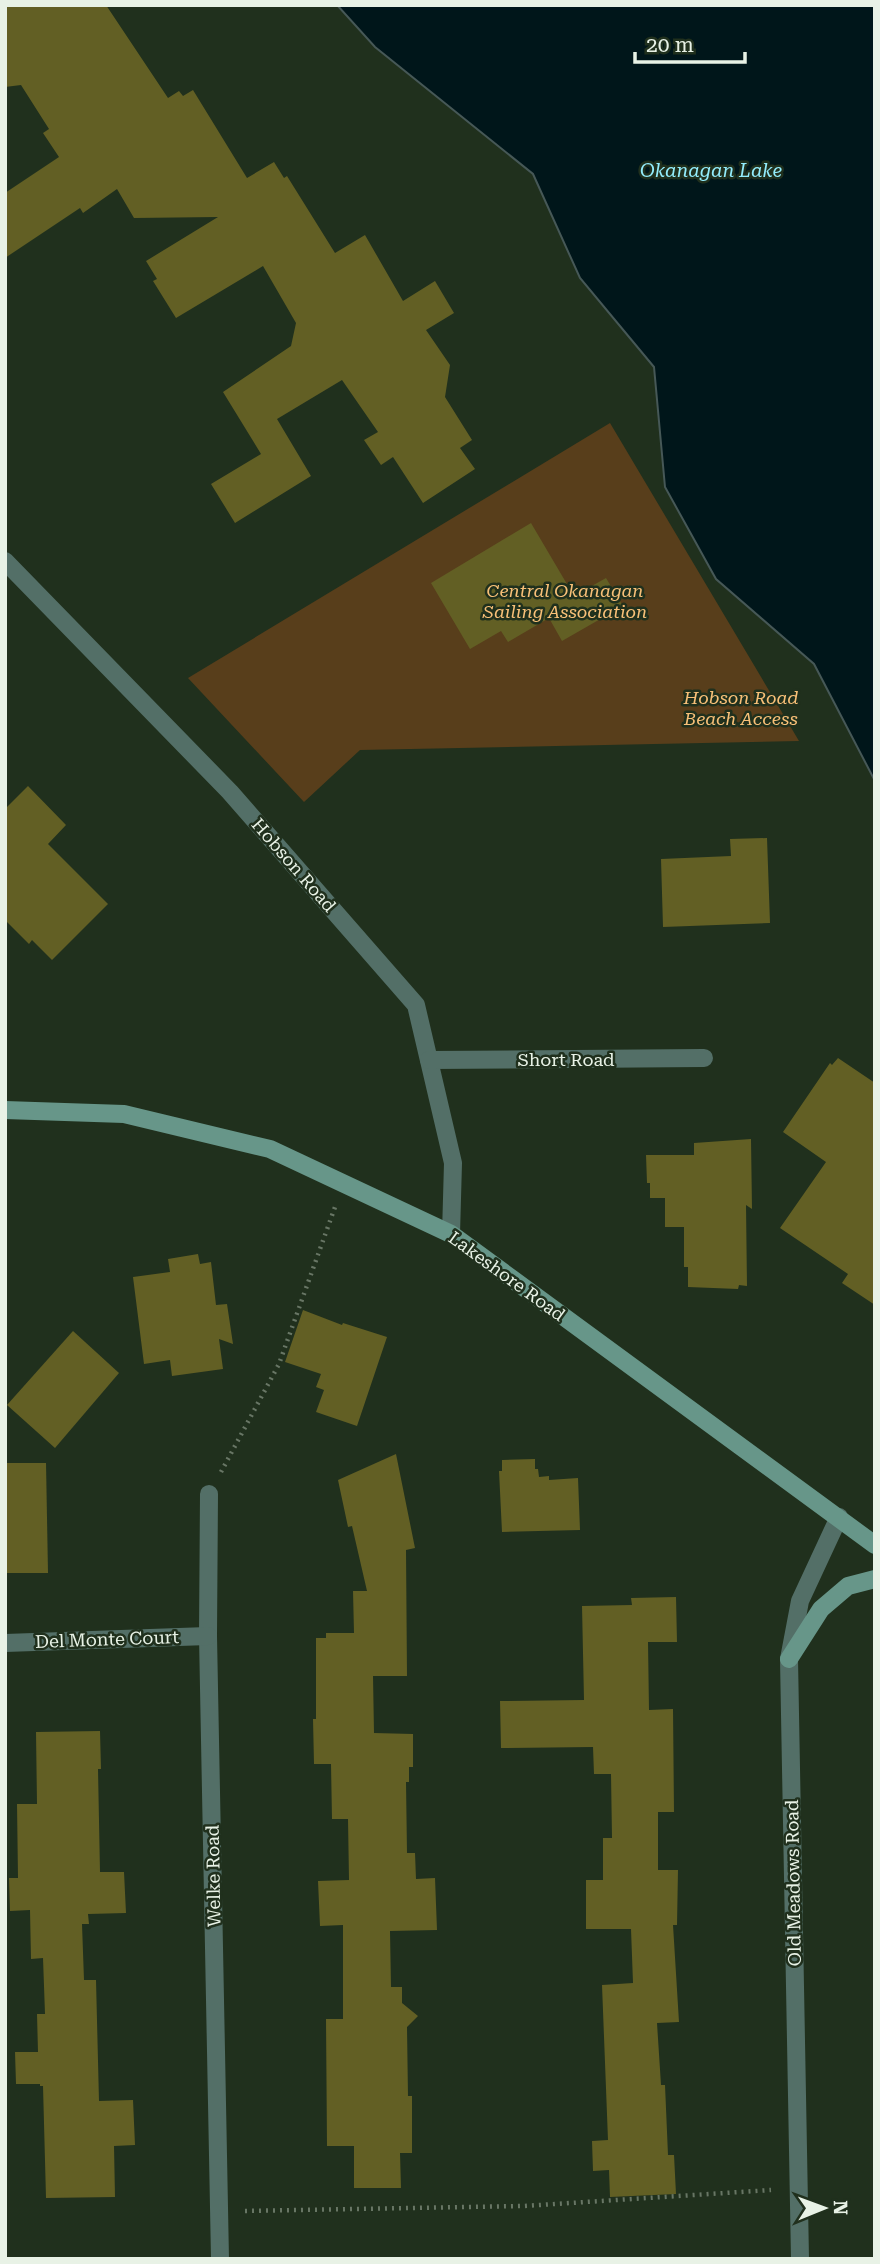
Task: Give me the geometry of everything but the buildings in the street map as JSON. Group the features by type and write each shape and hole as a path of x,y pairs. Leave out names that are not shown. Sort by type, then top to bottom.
{"main road":[{"name":"Lakeshore Road","path":"5,1110 124,1114 270,1149 451,1234 875,1545"},
{"path":"789,1659 821,1609 848,1586 875,1579"}],"street":[{"name":"Hobson Road","path":"5,561 230,792 416,1005 453,1163 451,1234"},
{"name":"Short Road","path":"429,1060 704,1058"},
{"name":"Welke Road","path":"209,1494 208,1636 220,2259"},
{"name":"Old Meadows Road","path":"800,2259 789,1659 800,1601 839,1517"},
{"name":"Del Monte Court","path":"5,1643 208,1636"}],"path":[{"path":"209,1494 279,1364 343,1183"},
{"path":"220,2212 524,2206 799,2189"}],"green space":[{"name":"Central Okanagan Sailing Association","path":"610,423 799,741 360,750 304,802 188,678"}],"water":[{"name":"Okanagan Lake","path":"337,5 875,5 875,781 814,664 716,579 665,487 654,367 580,278 533,174 375,47"}],"park label":[{"name":"Hobson Road Beach Access","path":"741,707"}]}
